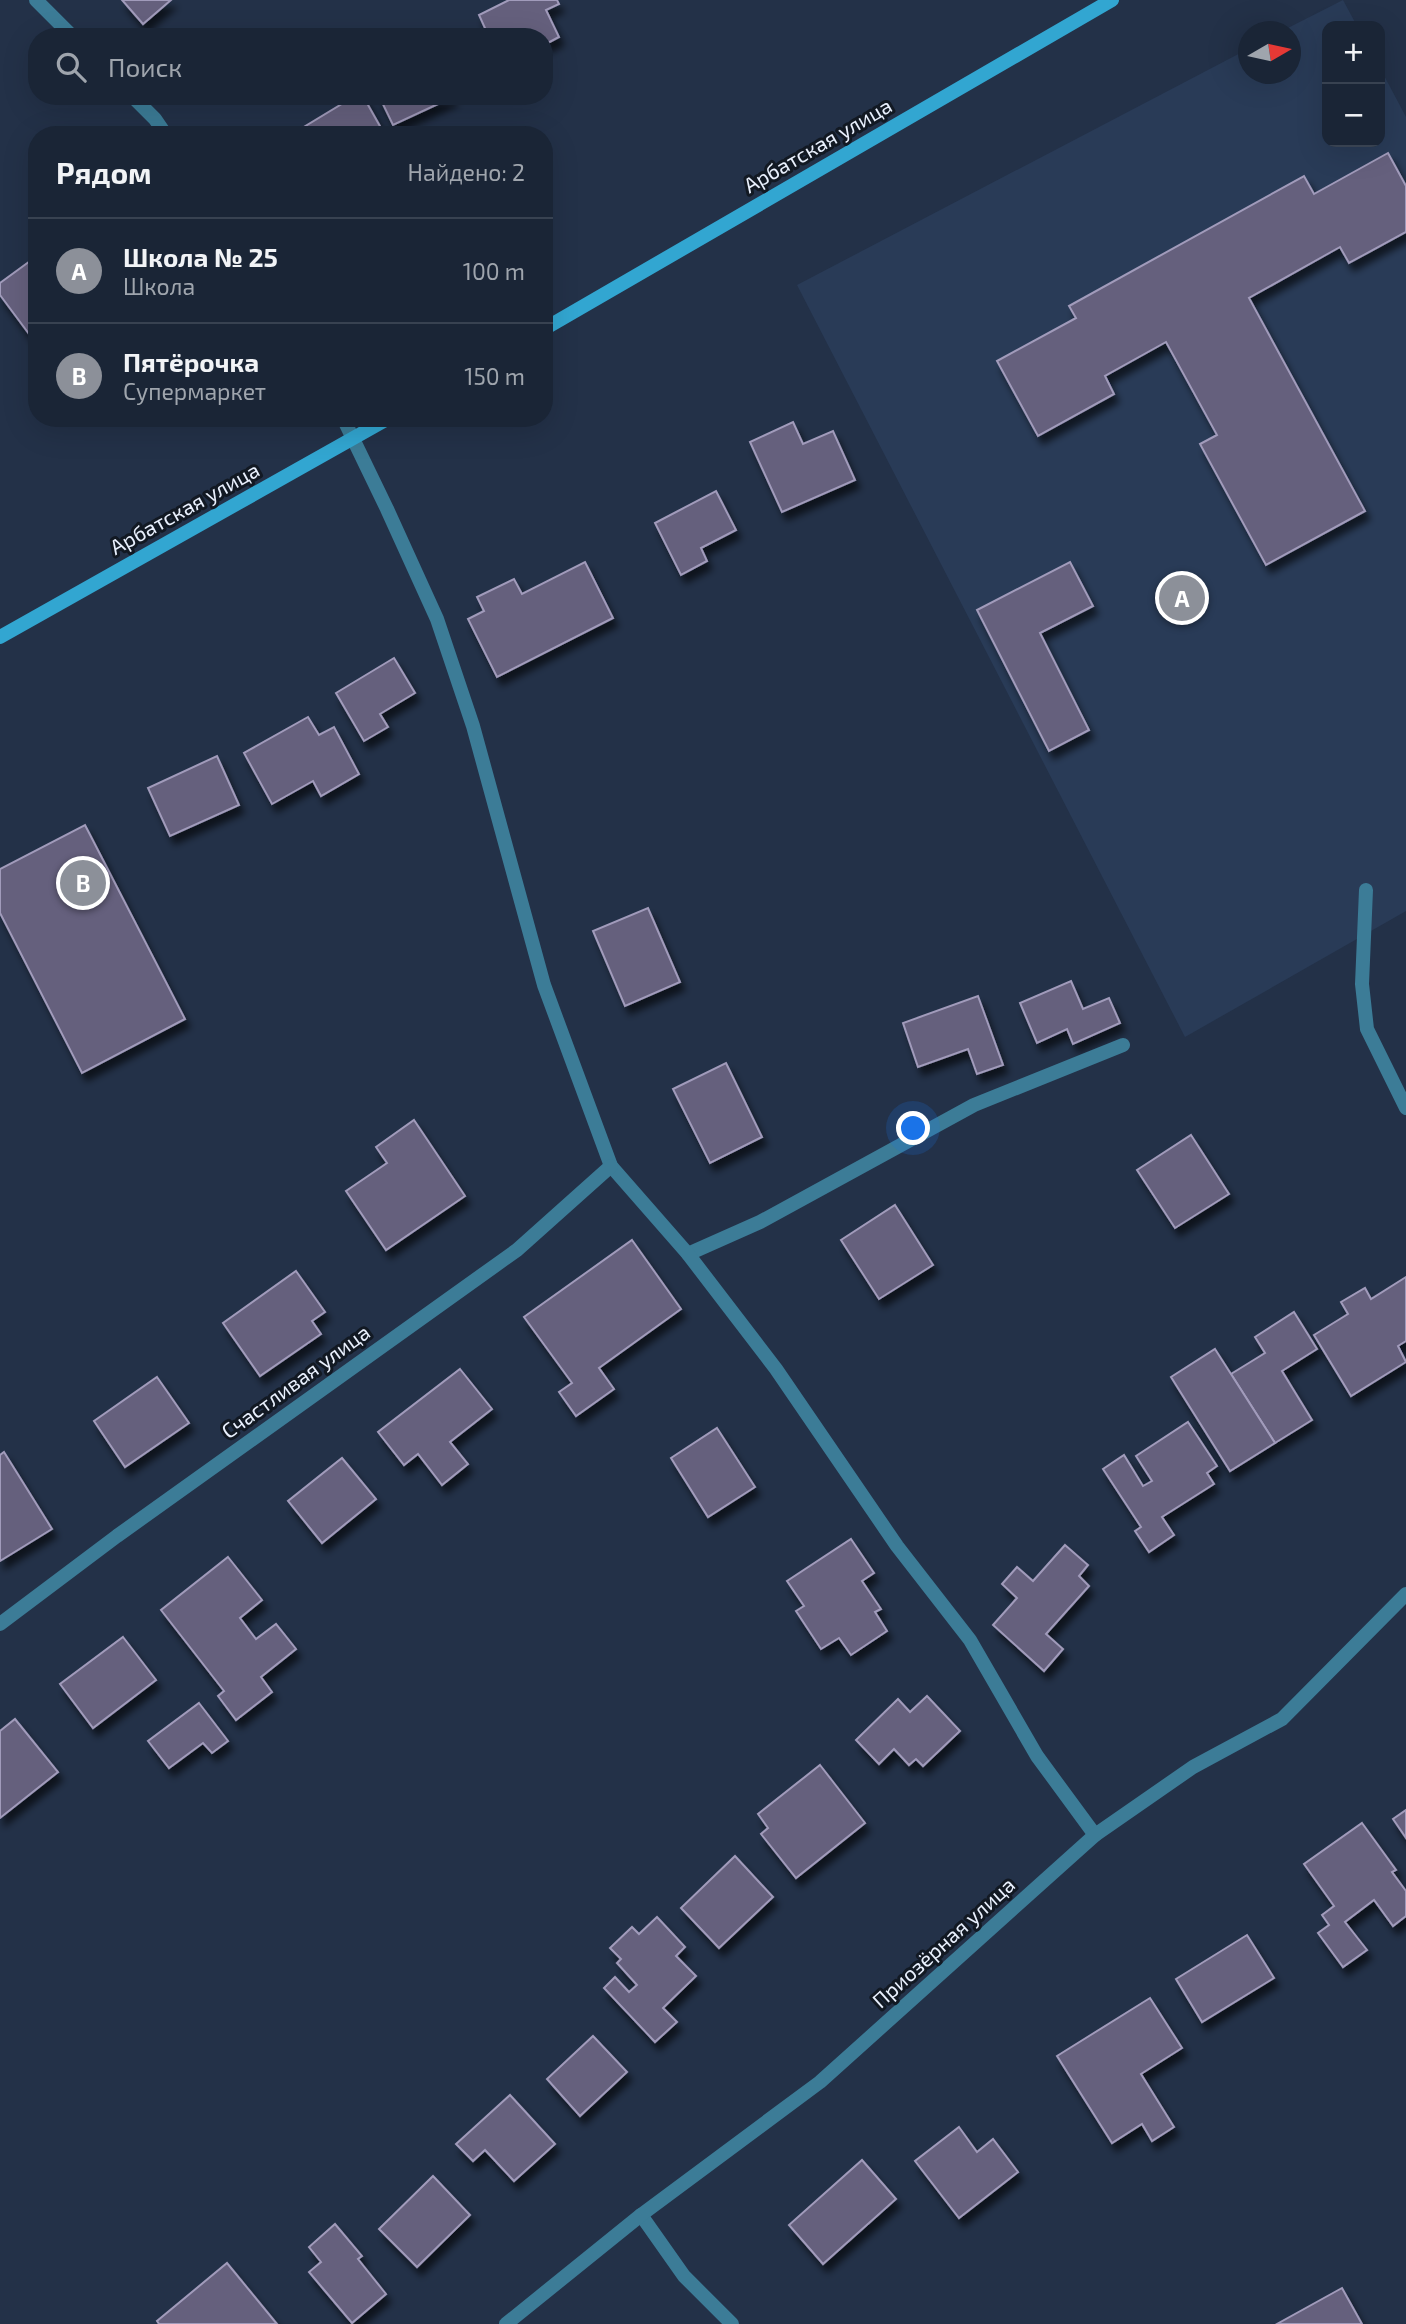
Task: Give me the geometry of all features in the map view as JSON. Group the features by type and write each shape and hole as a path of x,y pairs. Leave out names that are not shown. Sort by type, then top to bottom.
{"main road":[{"name":"Арбатская улица","path":"553,324 1112,0"},
{"name":"Арбатская улица","path":"0,637 374,427"}],"street":[{"path":"36,0 64,28"},
{"path":"141,105 160,126"},
{"path":"348,427 437,620 473,726 544,985 611,1166 688,1254 776,1369 897,1546 970,1640 1037,1756 1096,1835"},
{"path":"1366,890 1362,984 1367,1028 1406,1108"},
{"path":"688,1254 760,1222 974,1105 1124,1045"},
{"name":"Счастливая улица","path":"0,1624 128,1528 517,1250 611,1166"},
{"name":"Приозёрная улица","path":"506,2324 641,2215 820,2082 1096,1835 1193,1767 1282,1719 1406,1594"},
{"path":"641,2215 684,2276 732,2324"}],"shaded area":[{"path":"1343,0 1354,21 1322,21 1322,147 1385,147 1385,77 1406,117 1406,911 1185,1037 797,285 1238,54 1238,84 1301,84 1301,21"}],"building":[{"path":"122,0 171,0 143,24"},
{"path":"509,0 557,0 559,4 546,10 559,37 553,40 553,28 485,28 479,15"},
{"path":"340,105 368,105 380,126 306,126"},
{"path":"383,105 436,105 393,125"},
{"path":"1388,153 1406,186 1406,232 1349,263 1340,247 1249,298 1365,511 1266,565 1200,444 1217,435 1166,342 1105,376 1114,394 1038,436 997,361 1076,318 1069,306 1304,176 1314,194"},
{"path":"28,263 28,333 0,295 0,283"},
{"path":"793,422 803,444 833,431 855,480 782,512 750,442"},
{"path":"716,491 736,530 701,548 707,561 681,575 655,523"},
{"path":"585,562 613,618 497,677 468,619 484,611 477,597 514,579 522,594"},
{"path":"1070,562 1093,606 1040,633 1089,730 1049,751 977,610"},
{"path":"394,658 415,693 380,714 388,727 364,741 336,693"},
{"path":"308,717 319,735 334,727 359,774 321,796 313,781 272,804 244,753"},
{"path":"217,756 239,805 170,836 148,788"},
{"path":"85,825 185,1019 82,1073 0,913 0,869"},
{"path":"648,908 680,982 625,1006 593,931"},
{"path":"1071,981 1083,1009 1109,998 1120,1023 1073,1044 1067,1029 1037,1043 1020,1003"},
{"path":"978,996 1003,1065 977,1074 968,1049 918,1067 903,1023"},
{"path":"726,1063 762,1137 710,1163 673,1089"},
{"path":"414,1120 465,1196 386,1250 346,1191 387,1163 376,1147"},
{"path":"1191,1135 1229,1194 1175,1228 1137,1170"},
{"path":"895,1205 933,1265 879,1299 841,1240"},
{"path":"632,1240 681,1309 599,1368 614,1389 576,1416 559,1392 572,1383 524,1317"},
{"path":"296,1271 325,1312 312,1321 321,1334 260,1376 223,1323"},
{"path":"1406,1277 1406,1341 1398,1346 1406,1362 1351,1396 1314,1335 1348,1314 1341,1302 1365,1288 1371,1299"},
{"path":"1294,1312 1317,1349 1282,1371 1312,1420 1275,1443 1231,1374 1265,1353 1255,1337"},
{"path":"1215,1349 1275,1443 1230,1471 1171,1377"},
{"path":"460,1369 492,1409 450,1442 468,1464 442,1485 418,1454 404,1465 378,1432"},
{"path":"157,1377 189,1423 125,1467 94,1421"},
{"path":"1188,1422 1217,1466 1207,1473 1214,1484 1162,1517 1174,1535 1149,1552 1135,1531 1141,1527 1103,1469 1124,1455 1143,1486 1152,1481 1136,1456"},
{"path":"717,1428 755,1487 708,1517 671,1458"},
{"path":"4,1452 52,1529 0,1561 0,1455"},
{"path":"342,1458 376,1499 322,1543 288,1501"},
{"path":"851,1539 874,1573 862,1581 881,1609 875,1612 887,1631 851,1655 839,1638 821,1649 796,1611 804,1606 787,1581"},
{"path":"1065,1545 1088,1565 1079,1576 1089,1586 1046,1634 1063,1649 1044,1671 993,1625 1017,1598 1002,1584 1017,1567 1033,1581"},
{"path":"228,1557 262,1600 240,1618 256,1639 276,1624 296,1649 261,1677 272,1692 236,1720 218,1696 224,1691 161,1610"},
{"path":"123,1637 156,1680 93,1728 60,1684"},
{"path":"927,1696 960,1731 923,1766 916,1759 909,1765 894,1749 879,1764 856,1740 898,1699 910,1712"},
{"path":"199,1703 228,1741 212,1753 203,1743 169,1768 148,1741"},
{"path":"15,1719 58,1772 0,1818 0,1731"},
{"path":"820,1765 865,1823 796,1878 761,1834 768,1828 758,1814"},
{"path":"1406,1810 1406,1838 1393,1819"},
{"path":"1362,1823 1396,1870 1392,1872 1406,1891 1406,1916 1393,1926 1374,1900 1345,1922 1367,1950 1343,1967 1318,1933 1329,1925 1322,1915 1334,1906 1304,1864"},
{"path":"735,1856 773,1897 719,1948 681,1908"},
{"path":"657,1917 685,1947 676,1956 696,1976 663,2008 677,2022 655,2042 604,1988 615,1977 629,1992 637,1985 617,1963 621,1959 610,1948 632,1927 639,1934"},
{"path":"1247,1935 1274,1978 1202,2022 1176,1979"},
{"path":"1150,1998 1182,2048 1141,2074 1174,2127 1152,2141 1142,2124 1112,2143 1057,2056"},
{"path":"593,2036 627,2072 580,2116 547,2079"},
{"path":"510,2095 555,2144 514,2181 485,2150 473,2161 456,2144"},
{"path":"959,2127 977,2152 993,2139 1018,2172 959,2218 915,2161"},
{"path":"862,2160 896,2199 823,2264 789,2225"},
{"path":"433,2176 470,2215 417,2267 379,2229"},
{"path":"335,2224 362,2256 358,2259 386,2294 352,2323 309,2272 321,2262 309,2247"},
{"path":"227,2263 277,2324 159,2324 157,2321"},
{"path":"1342,2288 1362,2324 1277,2324"}],"place":[{"name":"Школа № 25","path":"1182,598"},
{"name":"Пятёрочка","path":"83,883"}]}
